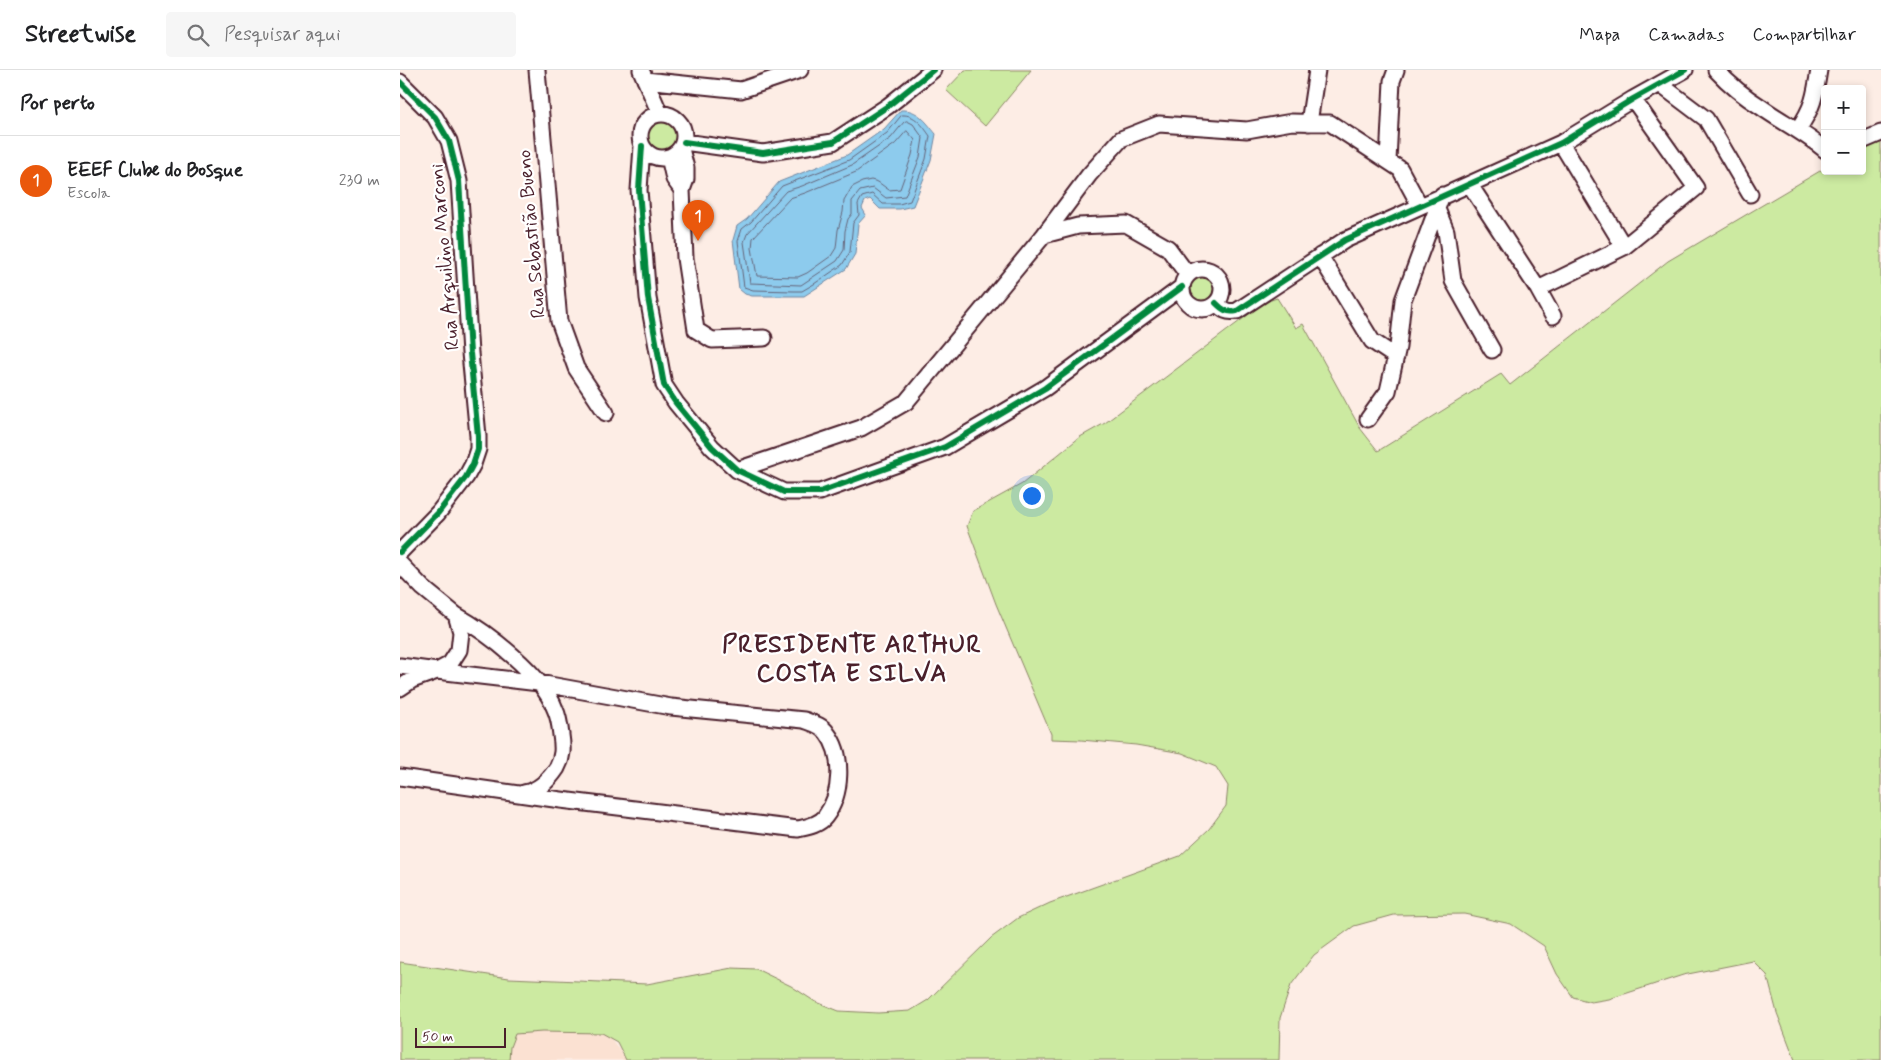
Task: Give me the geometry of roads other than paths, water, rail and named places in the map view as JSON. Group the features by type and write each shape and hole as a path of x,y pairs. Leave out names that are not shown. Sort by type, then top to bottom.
{"street":[{"name":"Rua Sebastião Bueno","path":"537,70 559,322 576,368 606,414"},
{"path":"643,75 741,90 800,70"},
{"path":"642,146 648,154 655,157 678,150 762,153 832,142 888,106 933,70"},
{"path":"1309,123 1317,70"},
{"path":"1388,161 1392,81 1396,70"},
{"path":"1216,303 1224,311 1237,311 1345,240 1420,206 1440,202 1470,185 1561,143 1685,70"},
{"path":"1716,70 1760,107 1798,129 1821,147"},
{"path":"1798,129 1810,112 1819,70"},
{"path":"643,75 660,114"},
{"name":"Rua Arquilino Marconi","path":"400,82 435,117 450,141 458,181 478,449 474,464 466,477 438,513 400,552"},
{"path":"1661,85 1706,119 1750,194"},
{"path":"1538,289 1624,247 1696,188 1633,99"},
{"path":"764,338 712,340 696,330 685,258 682,190 674,179 683,128 674,117 660,114 652,116 642,127 640,134 642,146 639,190 648,298 664,385 676,403 712,447 737,470 784,492 820,492 945,447 1045,388 1185,281 1201,269 1214,273 1221,282 1221,296 1216,303 1203,309 1189,304 1185,298 1185,281 1168,248 1126,224 1078,226 1044,235"},
{"path":"737,470 861,428 906,402 1044,235 1089,175 1121,139 1159,124 1247,130 1292,122 1330,123 1400,169 1420,206"},
{"path":"1866,139 1881,132"},
{"path":"1561,143 1624,247"},
{"path":"1470,185 1538,289 1553,316"},
{"path":"1440,202 1453,281 1492,350"},
{"path":"1368,420 1388,391 1396,357 1403,300 1440,202"},
{"path":"1320,256 1372,341 1396,357"},
{"path":"400,564 414,579 456,615 475,626 504,648 540,683 555,708 562,739 562,759 553,774 540,787 520,794"},
{"path":"400,688 412,680 450,664 459,650 461,632 456,615"},
{"path":"400,666 540,683 671,707 804,720 818,725 826,731 835,745 839,770 835,796 825,818 811,826 798,829 400,777"},
{"path":"400,768 419,780"}],"water":[{"path":"901,110 917,114 936,134 931,160 913,206 900,209 880,209 870,199 865,201 862,208 866,215 858,224 855,254 846,269 804,296 752,296 745,294 739,289 733,240 737,226 747,219 779,182 847,155 884,129"}],"place":[{"name":"EEEF Clube do Bosque","path":"698,241"}],"district":[{"name":"PRESIDENTE ARTHUR COSTA E SILVA","path":"852,660"}]}
